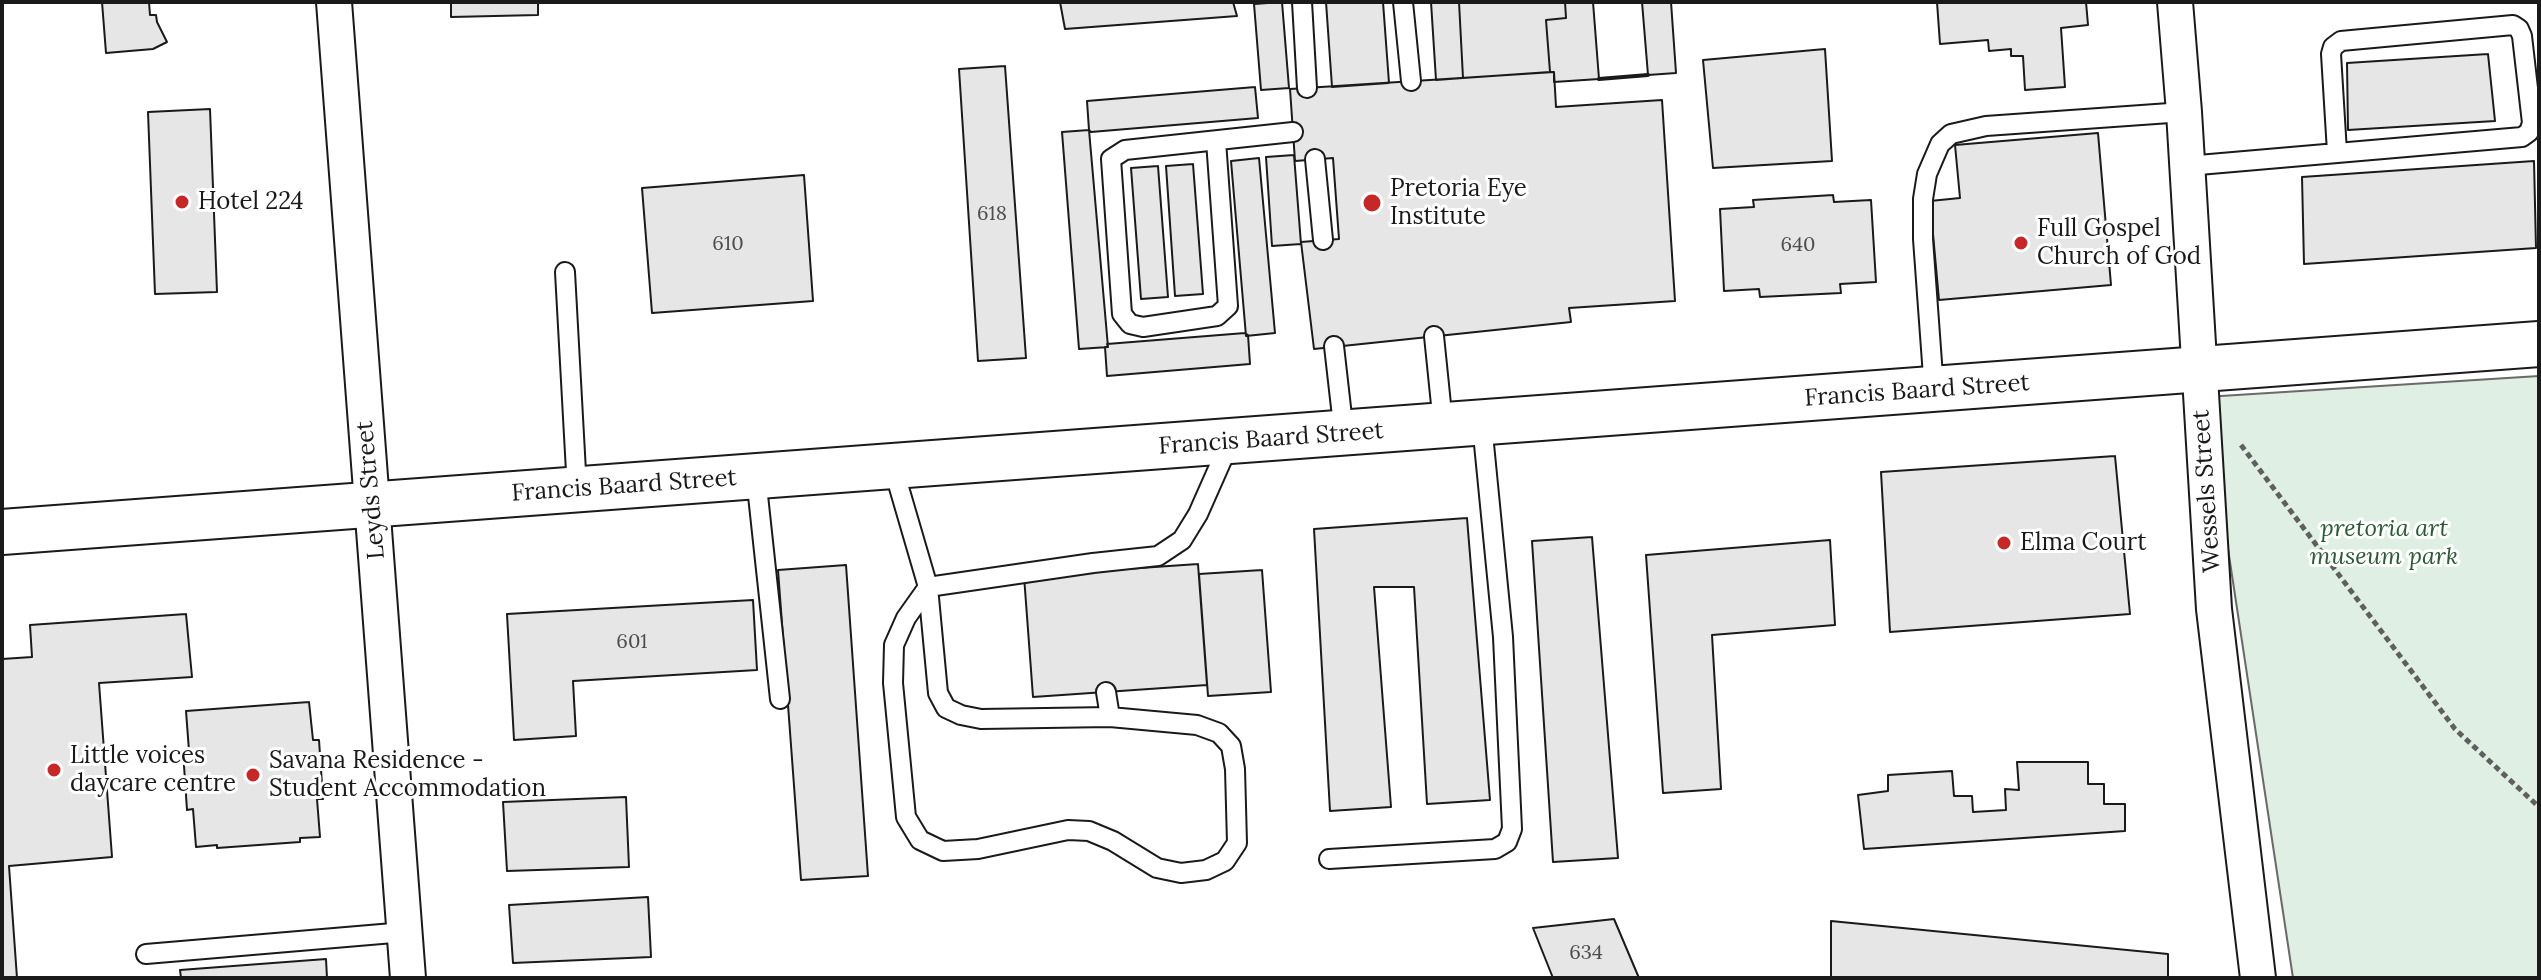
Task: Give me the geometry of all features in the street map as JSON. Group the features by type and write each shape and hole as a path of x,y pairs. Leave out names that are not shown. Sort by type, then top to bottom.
{"main road":[{"name":"Francis Baard Street","path":"2,532 2539,344"}],"street":[{"name":"Leyds Street","path":"334,2 408,978"},
{"name":"Wessels Street","path":"2175,2 2214,609 2258,978"}],"lane":[{"path":"1302,2 1307,88"},
{"path":"1403,2 1411,81"},
{"path":"2187,166 2522,137 2529,132 2532,123 2519,29 2513,25 2341,41 2333,47 2331,54 2337,152"},
{"path":"1934,390 1923,199 1927,174 1940,144 1951,134 1986,126 2184,112"},
{"path":"1216,141 1228,306 1217,316 1143,327 1130,324 1122,314 1111,159 1125,150 1293,132"},
{"path":"1315,159 1323,240"},
{"path":"565,272 577,490"},
{"path":"1329,859 1495,849 1507,842 1512,829 1503,637 1463,425 1434,336"},
{"path":"1334,346 1344,434"},
{"path":"893,467 928,587 938,693 946,708 981,719 1110,717 1197,725 1219,733 1231,746 1235,769 1237,843 1225,861 1206,870 1181,873 1157,868 1113,841 1089,831 1068,830 978,849 943,851 920,840 906,817 893,683 894,645 906,618 928,587 1158,556 1182,540 1198,514 1230,443"},
{"path":"756,477 780,699"},
{"path":"1106,692 1110,717"},
{"path":"146,954 405,932"}],"path":[{"path":"2234,435 2455,729 2539,807"}],"green space":[{"name":"pretoria art museum park","path":"2539,376 2539,978 2293,978 2205,397"}],"building":[{"path":"102,2 149,2 150,15 156,15 167,42 153,49 106,53"},
{"path":"451,2 538,2 538,15 451,17"},
{"path":"1060,2 1233,2 1237,16 1065,29"},
{"path":"1282,2 1289,88 1261,90 1254,4"},
{"path":"1326,2 1383,2 1389,83 1332,87"},
{"path":"1431,2 1459,2 1463,78 1436,80"},
{"path":"1459,2 1565,2 1566,18 1546,20 1550,72 1463,78"},
{"path":"1565,2 1593,2 1599,79 1554,82 1554,72 1550,72 1546,20 1566,18"},
{"path":"1642,2 1671,2 1676,73 1648,75"},
{"path":"1937,2 2086,2 2088,25 2061,28 2065,87 2025,90 2023,56 2011,56 2011,49 1989,51 1988,40 1940,44"},
{"path":"1825,49 1832,161 1713,168 1703,60"},
{"path":"2488,54 2495,121 2348,130 2347,63"},
{"path":"1005,66 1026,358 978,361 959,69"},
{"path":"1554,72 1556,107 1662,100 1675,301 1569,308 1571,322 1314,349 1301,242 1339,239 1333,158 1295,161 1290,89"},
{"path":"1255,87 1258,118 1089,130 1087,101"},
{"name":"Hotel 224","path":"210,109 217,292 155,294 148,112"},
{"path":"1089,130 1108,347 1079,349 1062,132"},
{"name":"Full Gospel Church of God","path":"2098,133 2111,285 1939,300 1930,201 1960,198 1955,145"},
{"path":"1294,155 1301,244 1272,246 1266,157"},
{"path":"1259,158 1275,333 1246,336 1231,161"},
{"path":"2534,161 2536,248 2304,264 2302,177"},
{"path":"1193,164 1203,294 1175,296 1166,166"},
{"path":"1158,166 1168,297 1141,299 1131,168"},
{"path":"804,175 813,301 652,313 642,188"},
{"path":"1833,195 1834,202 1871,200 1876,282 1840,284 1841,293 1760,297 1759,289 1724,291 1720,209 1754,207 1753,200"},
{"path":"1248,335 1250,364 1107,376 1107,344"},
{"name":"Elma Court","path":"2115,456 2130,614 1890,632 1881,472"},
{"path":"1467,518 1490,800 1427,804 1414,587 1374,587 1391,807 1330,811 1314,529"},
{"path":"1592,537 1618,858 1553,862 1532,541"},
{"path":"1830,540 1835,625 1712,635 1721,789 1663,793 1646,555"},
{"path":"1198,564 1207,685 1033,697 1024,576"},
{"path":"846,565 868,876 801,880 778,570"},
{"path":"1262,570 1271,692 1208,696 1199,574"},
{"path":"753,600 757,670 573,681 576,736 514,740 507,614"},
{"name":"Little voices daycare centre","path":"186,614 192,677 99,683 112,857 9,866 17,978 2,978 2,659 32,657 30,625"},
{"name":"Savana Residence - Student Accommodation","path":"309,702 313,740 319,740 323,799 317,799 320,837 300,838 300,842 196,847 193,809 187,810 183,751 189,751 186,711"},
{"path":"2017,762 2088,762 2088,784 2104,784 2104,804 2125,804 2125,831 1864,849 1858,795 1888,791 1888,775 1952,771 1954,796 1972,796 1973,812 2006,810 2005,789 2019,790"},
{"path":"626,797 629,867 507,871 503,802"},
{"path":"648,897 651,957 513,963 509,905"},
{"path":"1614,919 1639,978 1553,978 1533,928"},
{"path":"1831,921 2168,954 2168,978 1831,978"},
{"path":"326,959 327,978 181,978 180,970"}],"wall":[{"path":"1599,79 1648,75"}],"place":[{"name":"Hotel 224","path":"182,202"},
{"name":"Pretoria Eye Institute","path":"1372,203"},
{"name":"Full Gospel Church of God","path":"2021,243"},
{"name":"Elma Court","path":"2004,543"},
{"name":"Little voices daycare centre","path":"54,770"},
{"name":"Savana Residence - Student Accommodation","path":"253,775"}]}
